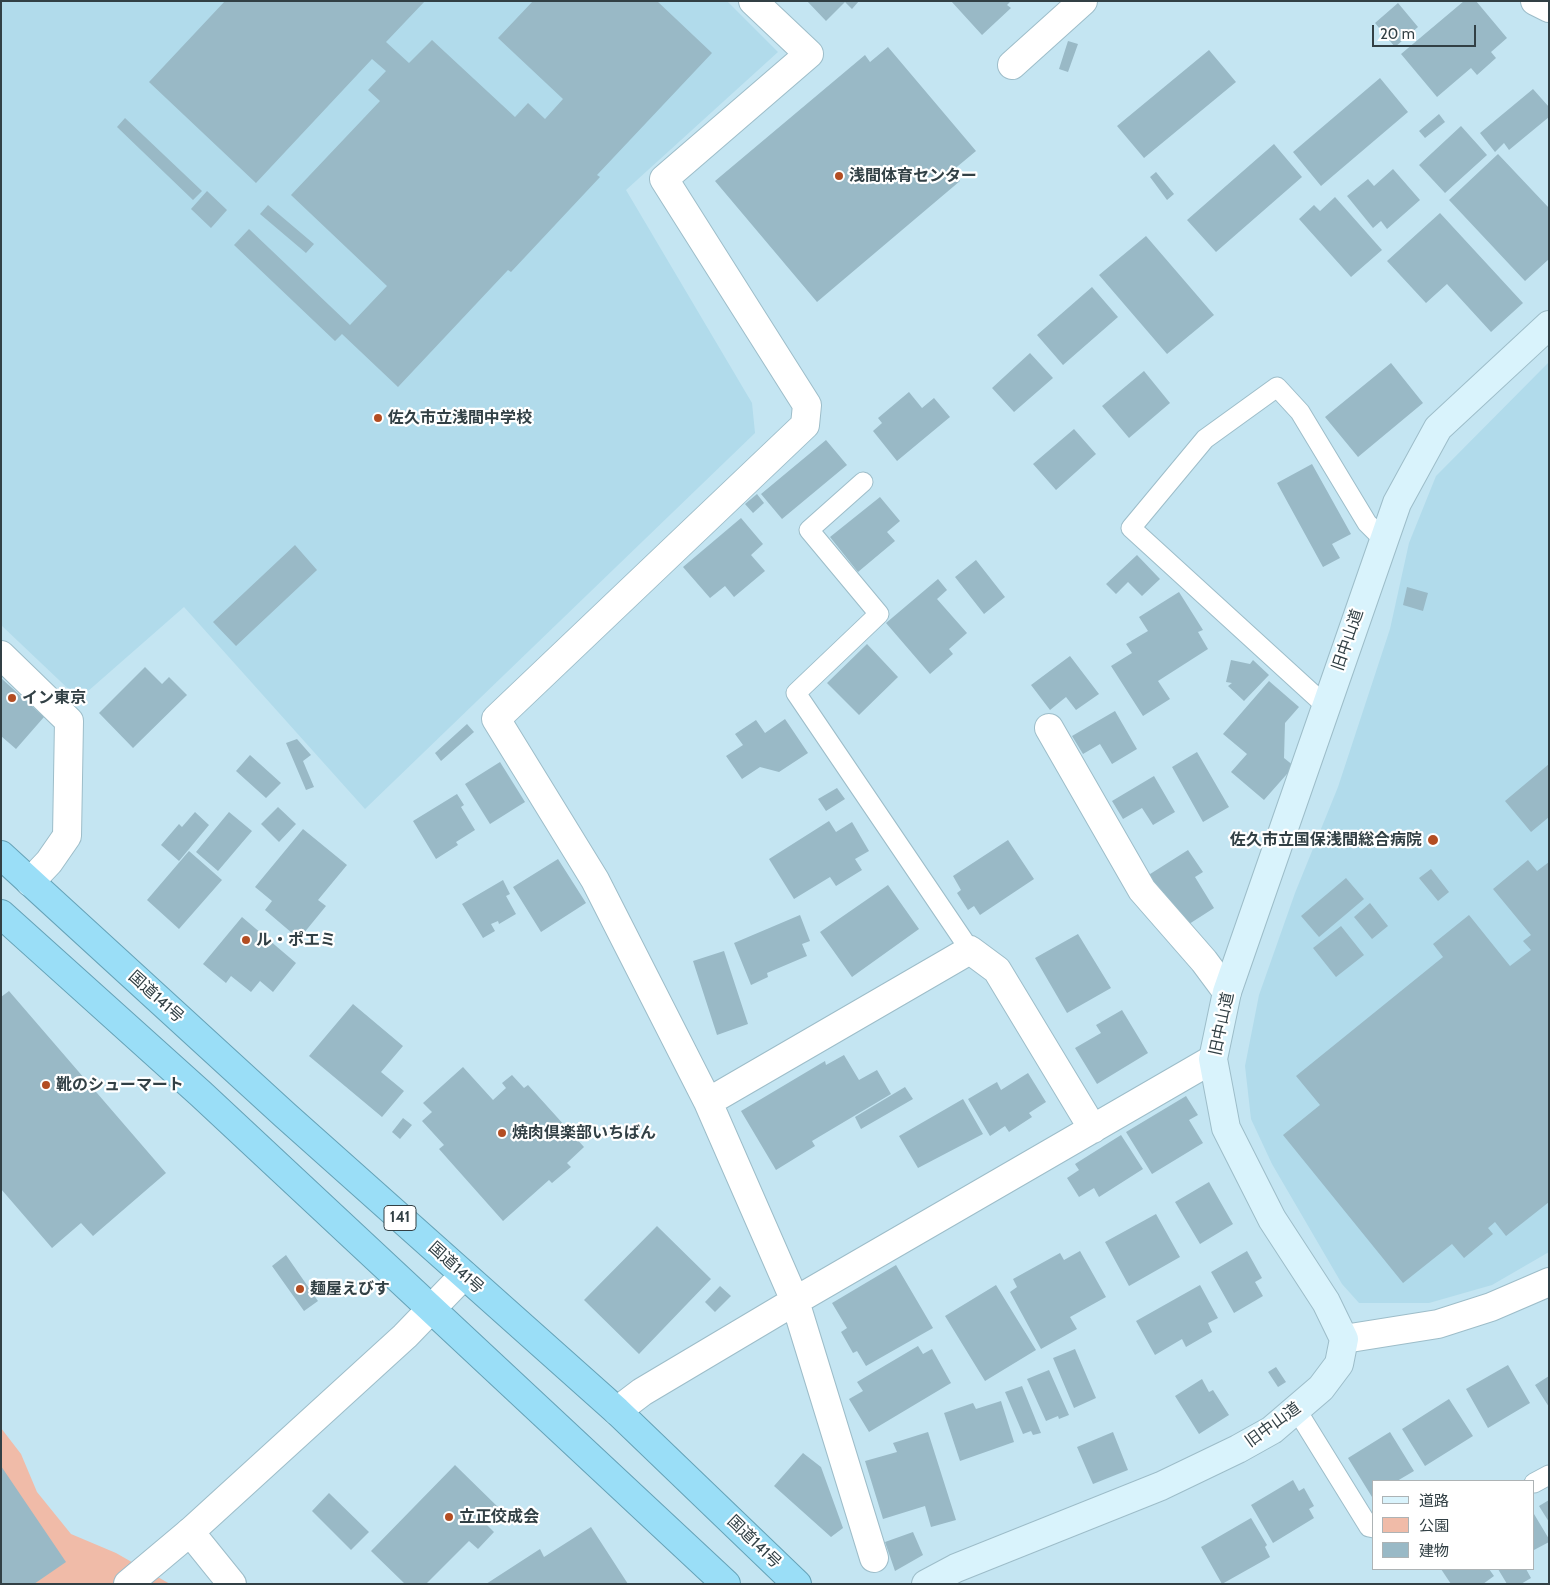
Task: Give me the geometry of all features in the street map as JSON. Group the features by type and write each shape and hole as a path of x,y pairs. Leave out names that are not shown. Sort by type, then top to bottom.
{"highway":[{"name":"国道141号","path":"1,855 464,1276 616,1411 798,1584"},
{"path":"1,914 200,1094 726,1584"}],"main road":[{"name":"旧中山道","path":"926,1584 956,1568 1161,1486 1238,1450 1272,1430 1296,1410 1321,1388 1339,1364 1344,1339 1326,1302 1272,1219 1226,1128 1213,1059 1227,992 1397,503 1438,428 1549,324"}],"street":[{"path":"753,1 809,54 664,178 806,406 805,425 496,719 595,880 708,1102 795,1300 874,1558"},
{"path":"1012,65 1083,1"},
{"path":"1536,1 1549,8"},
{"path":"1,655 69,721 67,836 49,862 30,882"},
{"path":"1048,728 1142,890 1204,961 1227,992"},
{"path":"708,1102 970,950 997,970 1093,1129"},
{"path":"616,1411 642,1392 795,1300 1213,1059"},
{"path":"128,1584 190,1532 405,1336 464,1276"},
{"path":"1344,1339 1438,1324 1490,1307 1549,1282"},
{"path":"190,1532 232,1584"}],"lane":[{"path":"1326,706 1131,528 1205,439 1277,387 1300,412 1366,523 1383,540"},
{"path":"863,482 809,530 879,614 796,693 970,950"},
{"path":"1296,1410 1369,1527 1372,1528"},
{"path":"1535,1482 1549,1475"}],"shaded area":[{"name":"佐久市立浅間中学校","path":"1,1 727,1 778,52 626,190 752,403 755,433 365,809 184,607 79,699 1,625"},
{"name":"佐久市立国保浅間総合病院","path":"1549,362 1549,1252 1492,1285 1429,1303 1359,1303 1342,1284 1272,1164 1251,1119 1245,1066 1259,995 1295,893 1338,787 1390,629 1409,543 1436,476"}],"green space":[{"path":"1,1428 21,1454 37,1492 71,1534 116,1553 170,1584 1,1584"}],"building":[{"path":"225,1 425,1 386,42 409,63 432,40 515,117 528,103 545,119 563,99 498,38 533,1 657,1 712,53 597,175 600,177 511,272 508,270 398,387 342,334 335,341 234,245 249,229 350,325 387,286 291,195 380,101 368,90 386,71 372,59 256,183 149,82"},
{"path":"807,1 859,1 852,9 845,2 826,21"},
{"path":"951,1 1011,1 1007,5 1011,8 982,35"},
{"path":"1464,1 1476,1 1507,38 1491,52 1496,58 1477,75 1471,68 1437,97 1401,54"},
{"path":"1398,3 1418,27 1395,47 1375,23"},
{"path":"1068,41 1078,44 1068,72 1059,69"},
{"name":"浅間体育センター","path":"888,47 976,151 952,171 960,181 817,302 715,181 865,55 870,62"},
{"path":"1209,50 1236,82 1144,158 1117,126"},
{"path":"1380,78 1408,112 1321,186 1293,152"},
{"path":"1533,89 1549,107 1549,117 1509,150 1504,143 1495,152 1480,133"},
{"path":"1439,114 1445,122 1425,138 1419,131"},
{"path":"125,118 202,191 193,200 117,127"},
{"path":"1461,126 1487,155 1445,193 1419,165"},
{"path":"1274,144 1302,177 1216,252 1187,220"},
{"path":"1498,154 1549,208 1549,259 1525,281 1449,200"},
{"path":"1393,169 1420,200 1387,229 1381,221 1373,228 1347,196 1368,179 1374,186"},
{"path":"1156,172 1174,194 1167,200 1150,177"},
{"path":"207,191 227,210 211,228 191,209"},
{"path":"1335,197 1382,250 1351,277 1299,219 1314,205 1320,211"},
{"path":"268,205 314,244 306,253 260,214"},
{"path":"1440,213 1523,303 1491,332 1447,284 1426,303 1387,261"},
{"path":"1146,236 1214,315 1167,354 1099,275"},
{"path":"1092,287 1118,317 1063,365 1037,335"},
{"path":"1030,353 1053,378 1014,412 992,388"},
{"path":"1391,363 1423,403 1358,457 1325,417"},
{"path":"1144,371 1170,403 1129,438 1102,406"},
{"path":"909,392 922,408 934,398 950,417 897,461 873,431 882,423 878,418"},
{"path":"1074,429 1096,454 1056,490 1033,464"},
{"path":"826,440 847,465 782,519 761,494"},
{"path":"1312,464 1351,534 1332,544 1340,558 1323,567 1277,483"},
{"path":"757,494 764,503 753,513 745,504"},
{"path":"880,497 900,521 887,532 895,541 858,572 830,537"},
{"path":"741,518 763,544 751,555 765,571 734,597 725,586 710,598 683,567"},
{"path":"295,545 317,570 236,646 213,622"},
{"path":"1137,555 1160,579 1142,596 1128,582 1116,594 1106,584"},
{"path":"976,560 1005,597 984,614 955,577"},
{"path":"938,579 947,590 937,599 967,633 949,649 953,654 930,674 886,623"},
{"path":"1407,587 1428,593 1423,611 1403,605"},
{"path":"1179,592 1203,630 1198,632 1208,649 1158,681 1170,699 1143,716 1111,666 1132,653 1126,644 1148,631 1139,617"},
{"path":"867,644 898,677 859,715 827,683"},
{"path":"1070,656 1099,694 1076,710 1066,697 1050,710 1031,685"},
{"path":"1231,660 1250,664 1253,660 1269,675 1244,701 1228,686 1232,683 1226,682"},
{"path":"145,667 162,684 169,677 187,695 133,748 99,713"},
{"name":"イン東京","path":"1,678 44,717 16,749 1,736"},
{"path":"1269,681 1299,707 1285,723 1284,758 1294,766 1264,800 1231,772 1247,754 1223,734"},
{"path":"1115,711 1137,749 1112,764 1100,744 1083,754 1072,736"},
{"path":"785,719 808,753 779,772 760,767 742,779 726,756 743,745 735,734 756,720 765,733"},
{"path":"467,724 474,732 441,761 435,753"},
{"path":"297,739 311,755 303,761 314,787 306,790 286,743"},
{"path":"1197,752 1229,807 1203,822 1172,767"},
{"path":"250,755 281,783 266,798 236,771"},
{"path":"500,762 525,802 490,824 465,784"},
{"path":"1549,764 1549,817 1531,832 1505,801"},
{"path":"1154,776 1175,812 1153,825 1142,808 1123,819 1112,801"},
{"path":"837,788 845,799 826,811 818,799"},
{"path":"457,794 464,805 461,807 475,830 456,842 458,845 436,859 413,821"},
{"path":"278,807 296,824 279,842 261,824"},
{"path":"195,812 209,825 179,861 161,845 179,824 182,827"},
{"path":"229,812 252,831 218,871 196,852"},
{"path":"829,821 836,832 852,822 869,851 855,859 862,870 836,886 830,877 794,899 769,859"},
{"path":"303,829 347,865 318,900 326,906 299,939 265,910 272,901 255,887"},
{"path":"1008,840 1034,879 980,915 974,906 968,910 957,893 961,890 953,876"},
{"path":"1188,850 1203,872 1195,877 1214,908 1186,926 1164,893 1159,896 1147,876"},
{"path":"189,851 222,880 179,929 147,900"},
{"path":"558,859 586,903 541,932 513,887"},
{"path":"1528,860 1537,871 1549,862 1549,1202 1506,1236 1495,1222 1488,1228 1493,1234 1464,1258 1452,1244 1403,1283 1283,1135 1320,1105 1296,1076 1443,957 1433,944 1469,915 1510,966 1531,950 1523,941 1531,935 1493,889"},
{"path":"1431,869 1449,892 1438,901 1419,878"},
{"path":"1346,878 1364,899 1319,937 1301,916"},
{"path":"503,880 510,894 506,896 516,914 499,924 498,921 491,924 495,931 483,938 462,904"},
{"path":"888,885 919,929 852,977 820,932"},
{"path":"1370,903 1388,926 1372,939 1354,917"},
{"path":"800,915 810,941 802,944 807,956 767,973 768,977 751,985 734,943"},
{"name":"ル・ポエミ","path":"242,917 296,963 273,992 260,981 251,992 231,976 226,983 203,964"},
{"path":"1341,926 1364,955 1336,977 1313,948"},
{"path":"1078,934 1111,988 1067,1013 1035,958"},
{"path":"724,951 748,1024 717,1035 693,961"},
{"name":"靴のシューマート","path":"9,991 166,1173 93,1236 81,1223 52,1248 1,1189 1,997"},
{"path":"353,1004 403,1046 381,1072 404,1091 382,1117 309,1056"},
{"path":"1122,1010 1148,1053 1097,1084 1075,1048 1101,1033 1096,1025"},
{"path":"844,1055 859,1080 877,1070 891,1094 812,1141 815,1146 776,1170 741,1111 825,1061 826,1065"},
{"name":"焼肉倶楽部いちばん","path":"463,1067 493,1100 506,1088 502,1083 512,1075 524,1088 528,1085 584,1147 567,1163 571,1167 552,1183 549,1180 503,1221 439,1149 444,1145 422,1121 432,1112 423,1103"},
{"path":"1028,1073 1046,1102 1029,1113 1032,1117 1009,1132 1005,1126 990,1136 968,1099 997,1082 1001,1090"},
{"path":"905,1087 913,1099 861,1129 855,1117"},
{"path":"1186,1096 1198,1115 1189,1120 1203,1143 1152,1174 1126,1132"},
{"path":"963,1099 983,1134 918,1168 899,1136"},
{"path":"403,1118 412,1125 400,1139 392,1132"},
{"path":"1121,1135 1143,1169 1099,1197 1094,1188 1079,1197 1067,1178 1079,1170 1075,1164"},
{"path":"1209,1182 1233,1224 1200,1244 1175,1202"},
{"path":"1156,1214 1180,1257 1129,1286 1105,1242"},
{"path":"657,1226 711,1279 639,1354 584,1300"},
{"path":"1080,1251 1106,1297 1070,1317 1077,1329 1041,1349 1010,1292 1017,1287 1013,1279 1060,1253 1064,1260"},
{"path":"1247,1251 1262,1278 1255,1282 1263,1296 1234,1313 1211,1272"},
{"path":"286,1255 318,1301 304,1311 272,1266"},
{"path":"896,1265 933,1328 866,1366 857,1351 853,1353 841,1332 847,1328 832,1303"},
{"path":"996,1285 1036,1350 985,1381 945,1316"},
{"path":"1200,1285 1218,1318 1208,1323 1212,1332 1186,1347 1182,1339 1155,1355 1136,1321"},
{"path":"720,1286 731,1296 715,1312 705,1302"},
{"path":"918,1346 923,1354 932,1349 951,1383 869,1432 849,1399 863,1391 857,1382"},
{"path":"1075,1349 1096,1398 1074,1408 1053,1358"},
{"path":"1508,1365 1530,1403 1488,1428 1466,1389"},
{"path":"1276,1367 1286,1382 1278,1387 1268,1372"},
{"path":"1049,1370 1069,1415 1059,1419 1058,1416 1046,1421 1027,1379"},
{"path":"1549,1376 1549,1407 1535,1385"},
{"path":"1202,1379 1209,1392 1213,1390 1229,1415 1199,1434 1175,1396"},
{"path":"1022,1386 1041,1433 1033,1435 1031,1431 1023,1434 1005,1392"},
{"path":"1449,1399 1473,1436 1425,1466 1402,1429"},
{"path":"1001,1401 1014,1442 960,1461 944,1413 973,1403 976,1409"},
{"path":"928,1432 956,1520 931,1527 925,1506 883,1519 865,1461 897,1452 893,1443"},
{"path":"1113,1432 1128,1470 1093,1484 1077,1447"},
{"path":"1390,1432 1414,1471 1399,1480 1372,1480 1372,1497 1348,1458"},
{"path":"803,1453 821,1467 843,1528 831,1537 774,1486"},
{"name":"立正佼成会","path":"455,1465 501,1510 487,1525 494,1532 478,1549 469,1541 426,1584 405,1584 371,1551"},
{"path":"1,1466 66,1562 34,1584 1,1584"},
{"path":"1293,1480 1299,1491 1304,1488 1314,1506 1309,1509 1314,1518 1273,1543 1251,1505"},
{"path":"329,1493 369,1532 351,1550 312,1511"},
{"path":"1549,1500 1549,1522 1539,1506"},
{"path":"1535,1516 1549,1539 1549,1542 1535,1549"},
{"path":"1251,1518 1267,1545 1265,1547 1270,1557 1222,1584 1201,1547"},
{"path":"591,1527 628,1584 486,1584 540,1549 544,1557"},
{"path":"913,1532 923,1555 895,1571 885,1542"},
{"path":"1442,1570 1490,1570 1494,1576 1483,1584 1451,1584"},
{"path":"1499,1570 1527,1570 1531,1578 1521,1584 1507,1584"}],"place":[{"name":"浅間体育センター","path":"839,176"},
{"name":"佐久市立浅間中学校","path":"378,418"},
{"name":"イン東京","path":"12,698"},
{"name":"佐久市立国保浅間総合病院","path":"1433,840"},
{"name":"ル・ポエミ","path":"246,940"},
{"name":"靴のシューマート","path":"46,1085"},
{"name":"焼肉倶楽部いちばん","path":"502,1133"},
{"name":"麺屋えびす","path":"300,1289"},
{"name":"立正佼成会","path":"449,1517"}]}
